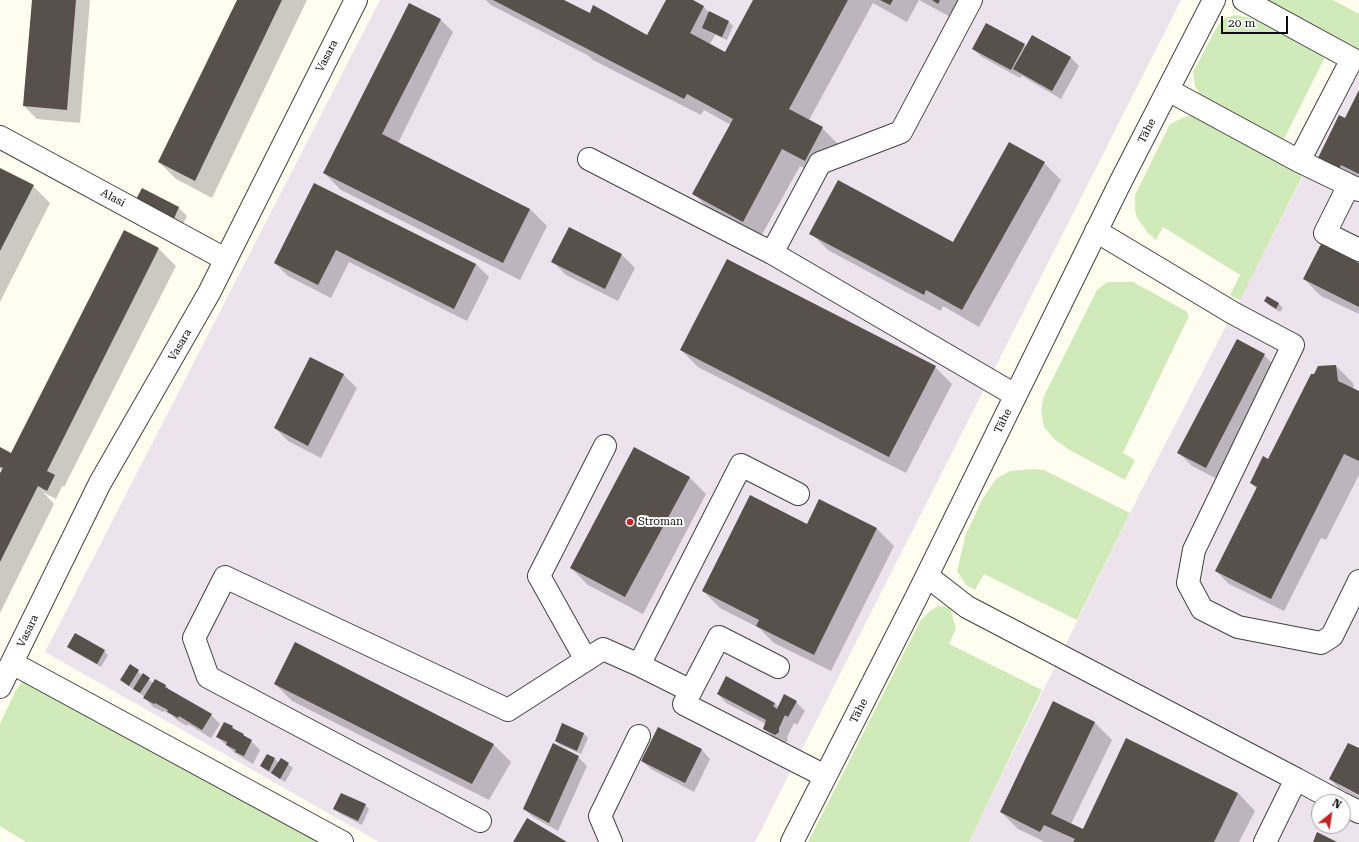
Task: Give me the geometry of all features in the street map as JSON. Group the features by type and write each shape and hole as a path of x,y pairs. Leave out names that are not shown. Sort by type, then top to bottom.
{"street":[{"name":"Vasara","path":"0,687 100,483 209,293 356,0"},
{"path":"772,253 820,162 901,132 971,0"},
{"name":"Tähe","path":"792,842 927,576 1096,232 1214,0"},
{"path":"1244,0 1355,61 1300,161"},
{"path":"1168,90 1300,161 1354,188 1325,232 1359,250"},
{"name":"Alasi","path":"0,137 225,259"},
{"path":"589,159 772,253 1015,395"},
{"path":"1096,232 1233,313 1293,345 1194,550 1188,583 1202,609 1238,627 1321,642 1332,636 1359,581"},
{"path":"586,660 539,576 605,446"},
{"path":"639,665 741,465 798,494"},
{"path":"927,576 967,607 1324,794"},
{"path":"480,821 208,677 194,638 225,577 508,710 603,649 691,691"},
{"path":"778,667 719,637 684,704 825,776"},
{"path":"12,663 342,842"},
{"path":"611,842 600,816 639,736"},
{"path":"1265,842 1296,779"}],"shaded area":[{"path":"380,0 1181,0 755,842 379,842 45,652"},
{"path":"1359,68 1359,842 969,842 1141,491"}],"green space":[{"path":"1268,0 1333,0 1359,14 1359,49"},
{"path":"1236,15 1256,19 1321,53 1324,59 1284,139 1274,139 1202,99 1195,86 1193,72 1218,25 1225,18"},
{"path":"1194,115 1209,121 1303,175 1240,300 1230,295 1240,275 1163,227 1156,240 1148,233 1137,218 1135,210 1135,195 1170,124 1185,117"},
{"path":"1107,282 1133,282 1186,311 1189,316 1123,453 1135,460 1125,480 1068,449 1054,439 1044,427 1041,410 1044,396 1097,290"},
{"path":"1033,469 1044,470 1130,513 1077,620 984,574 975,590 966,585 957,571 966,534 983,498 996,479 1010,471"},
{"path":"938,606 950,608 956,628 949,644 1042,690 969,842 808,842 920,621 930,611"},
{"path":"22,682 43,685 327,842 26,842 0,826 0,724 16,690"}],"building":[{"path":"32,0 76,0 67,110 23,106"},
{"path":"237,0 282,0 195,181 158,162"},
{"path":"493,0 564,0 590,13 593,5 647,35 666,0 693,0 704,6 690,33 725,52 753,0 848,0 789,109 823,127 805,161 782,149 743,222 692,194 733,119 687,94 684,99"},
{"path":"880,0 893,0 890,5"},
{"path":"932,0 940,0 938,4"},
{"path":"409,3 441,19 382,134 530,209 503,263 323,173"},
{"path":"709,11 729,21 722,37 702,28"},
{"path":"986,23 1025,44 1011,70 972,49"},
{"path":"1032,35 1071,57 1052,91 1013,69"},
{"path":"1359,90 1359,174 1341,165 1337,174 1316,162 1339,115 1345,118"},
{"path":"1009,142 1045,162 962,310 926,290 924,295 809,234 838,180 953,242"},
{"path":"0,168 34,185 0,251"},
{"path":"314,183 476,264 454,309 336,250 318,285 274,263"},
{"path":"142,188 179,207 172,223 134,203"},
{"path":"569,227 622,254 605,289 551,262"},
{"path":"124,230 159,248 47,471 55,475 47,491 38,486 0,562 0,473 3,468 0,467 0,447 11,453"},
{"path":"1321,244 1359,263 1359,307 1303,279"},
{"path":"727,259 936,366 889,457 680,350"},
{"path":"1267,296 1279,303 1276,309 1264,301"},
{"path":"1237,339 1265,354 1206,468 1177,453"},
{"path":"310,357 344,374 308,446 274,428"},
{"path":"1336,365 1338,381 1359,391 1359,461 1344,454 1271,599 1215,571 1257,487 1250,483 1263,456 1268,459 1311,374 1314,374 1318,366"},
{"name":"Stroman","path":"634,447 690,477 625,597 570,568"},
{"path":"750,495 807,524 819,499 877,528 814,655 756,626 759,620 702,591"},
{"path":"75,633 105,650 97,664 67,647"},
{"path":"295,642 494,744 472,784 274,684"},
{"path":"130,664 139,670 129,686 120,680"},
{"path":"143,673 150,678 140,693 133,689"},
{"path":"726,676 775,703 773,706 777,709 784,694 797,701 788,717 785,715 779,728 779,732 775,735 763,729 766,720 717,694"},
{"path":"155,679 166,685 165,687 212,714 202,730 179,716 178,718 167,712 168,710 143,698"},
{"path":"1053,701 1095,722 1051,814 1083,829 1126,738 1238,793 1214,842 1073,842 1075,839 1044,825 1040,832 1000,812"},
{"path":"224,722 233,726 232,728 252,740 244,756 235,752 236,750 226,745 227,742 216,737"},
{"path":"562,723 584,733 577,751 555,741"},
{"path":"658,727 702,749 685,783 641,761"},
{"path":"553,743 579,756 549,823 523,809"},
{"path":"1348,743 1359,748 1359,795 1329,779"},
{"path":"267,754 275,758 269,771 260,766"},
{"path":"281,758 289,763 280,779 271,773"},
{"path":"341,793 366,804 358,821 333,809"},
{"path":"527,818 567,842 513,842"},
{"path":"1316,834 1321,834 1337,842 1313,842"}],"place":[{"name":"Stroman","path":"630,522"}]}
